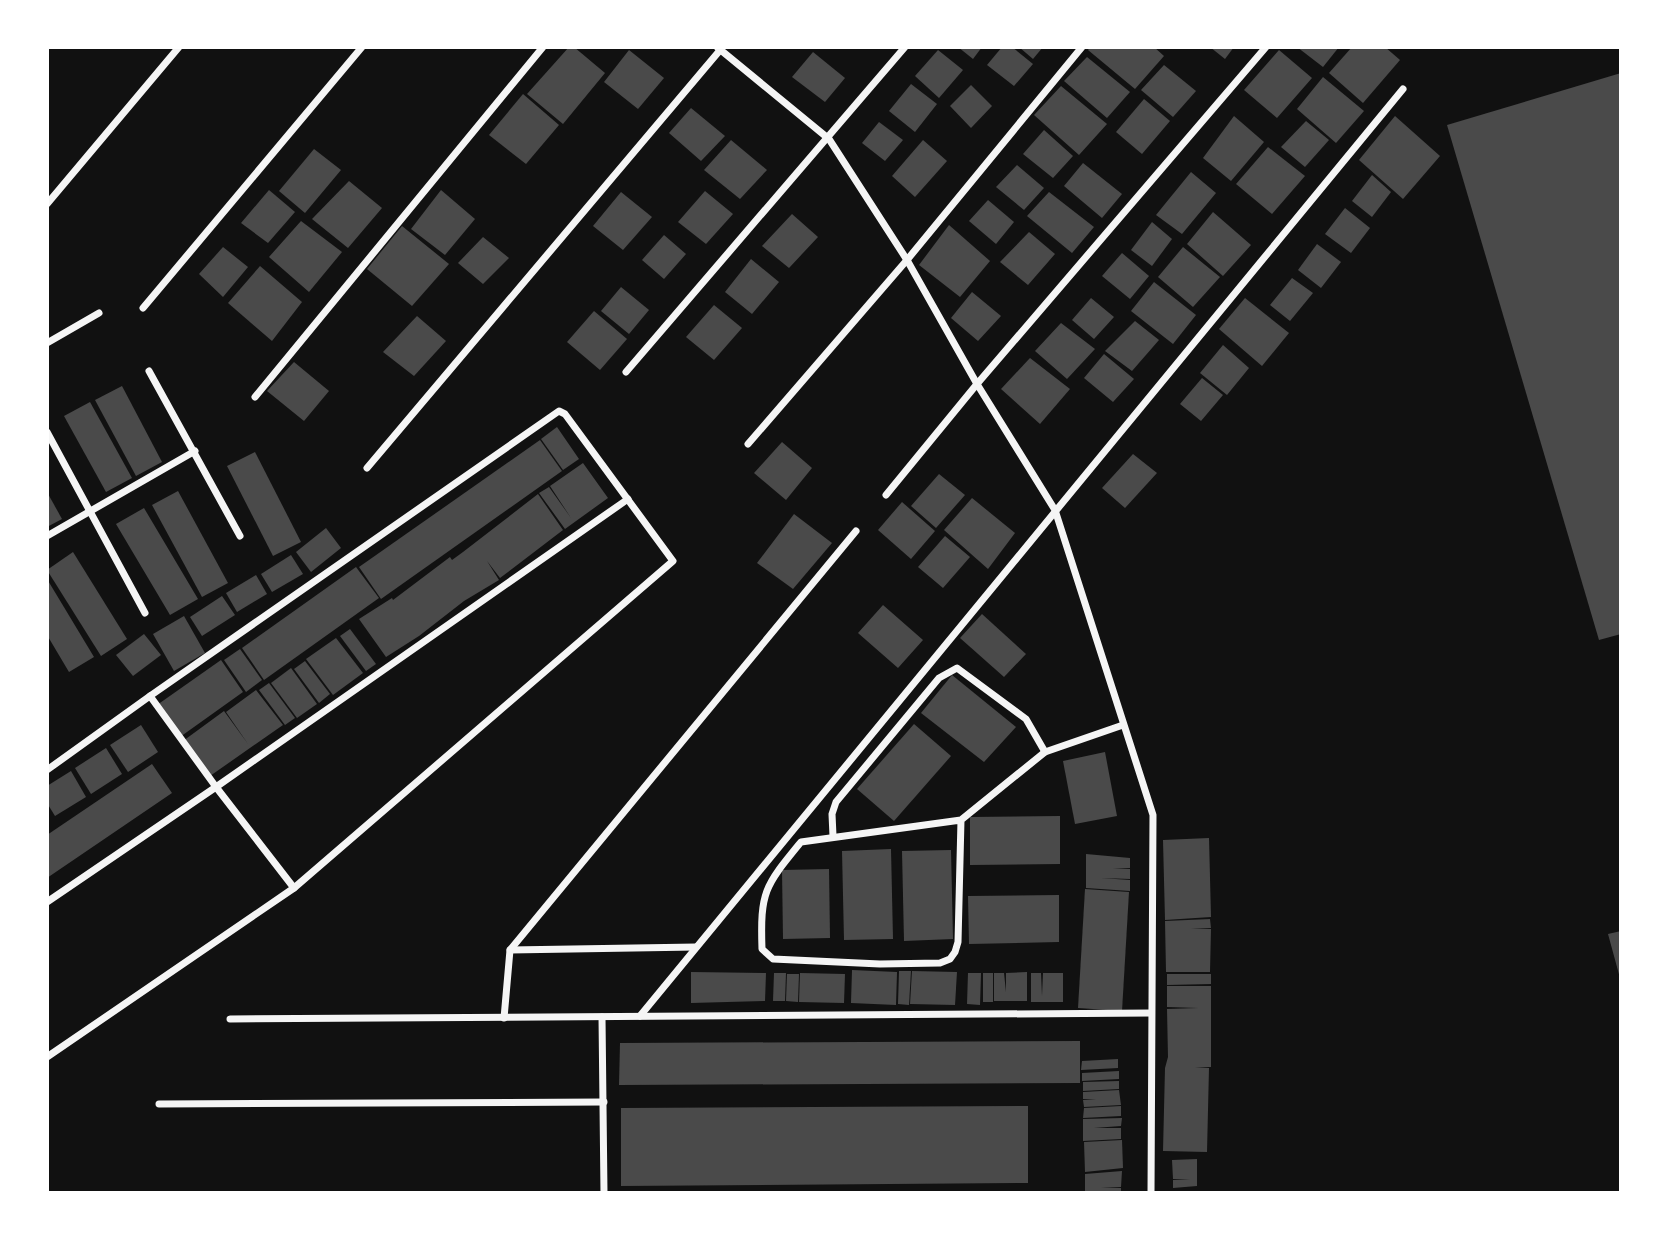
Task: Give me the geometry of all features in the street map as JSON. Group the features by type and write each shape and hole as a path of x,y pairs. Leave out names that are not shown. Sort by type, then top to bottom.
{"street":[{"path":"47,204 179,47"},
{"path":"143,308 362,47"},
{"path":"255,397 543,47"},
{"path":"626,372 829,139 905,47"},
{"path":"748,444 907,260 1082,47"},
{"path":"886,495 977,384 1266,47"},
{"path":"367,468 720,48 829,139 907,260 977,384 1055,510 1153,815 1151,1193"},
{"path":"640,1016 1403,89"},
{"path":"47,343 99,313"},
{"path":"149,370 240,536"},
{"path":"47,770 559,411 565,414 671,557 671,564 294,888 47,1057"},
{"path":"47,432 145,613"},
{"path":"47,536 195,451"},
{"path":"47,902 628,499"},
{"path":"504,1018 510,950 856,531"},
{"path":"833,836 832,814 836,802 939,678 957,668 1026,719 1045,752"},
{"path":"150,696 294,888"},
{"path":"961,820 958,942 950,959 940,963 867,963 773,959 766,956 762,949 761,909 772,877 801,842 961,820 1045,752 1123,725"},
{"path":"510,950 696,947"},
{"path":"230,1019 1152,1013"},
{"path":"602,1017 604,1193"},
{"path":"159,1104 604,1102"}],"building":[{"path":"569,47 574,47 605,73 563,124 527,94"},
{"path":"958,47 982,47 973,59"},
{"path":"1002,47 1012,47 1033,64 1014,86 987,65"},
{"path":"1019,47 1043,47 1033,59"},
{"path":"1090,47 1154,47 1164,56 1135,89 1088,50"},
{"path":"1210,47 1234,47 1225,59"},
{"path":"1297,47 1339,47 1323,67"},
{"path":"1352,47 1385,47 1400,60 1363,103 1329,73"},
{"path":"629,50 664,78 638,109 604,82"},
{"path":"938,50 963,70 939,98 915,76"},
{"path":"1279,50 1312,78 1277,118 1244,90"},
{"path":"813,52 845,78 825,102 792,77"},
{"path":"1087,57 1130,92 1107,118 1064,81"},
{"path":"1164,65 1196,91 1173,117 1141,90"},
{"path":"1621,73 1621,634 1599,640 1447,125"},
{"path":"1323,77 1364,111 1336,143 1297,109"},
{"path":"911,84 937,104 915,132 889,111"},
{"path":"971,85 992,106 971,128 950,106"},
{"path":"1061,86 1107,124 1079,155 1034,115"},
{"path":"523,94 559,125 526,164 489,135"},
{"path":"1144,99 1170,121 1142,154 1116,132"},
{"path":"691,108 725,136 701,161 669,133"},
{"path":"1234,116 1264,142 1231,181 1203,158"},
{"path":"1395,116 1440,156 1403,199 1359,160"},
{"path":"1306,121 1329,140 1305,167 1281,147"},
{"path":"879,122 903,140 885,161 862,143"},
{"path":"1044,130 1073,156 1053,178 1023,154"},
{"path":"731,140 767,170 740,199 704,170"},
{"path":"923,140 947,161 915,197 892,176"},
{"path":"1268,147 1305,176 1272,214 1236,184"},
{"path":"314,149 341,170 305,213 279,191"},
{"path":"1083,163 1122,194 1102,218 1064,186"},
{"path":"1017,165 1044,188 1024,210 996,187"},
{"path":"1191,172 1216,193 1182,234 1156,215"},
{"path":"1372,175 1391,192 1372,217 1352,201"},
{"path":"349,181 382,208 348,248 312,219"},
{"path":"269,190 295,212 268,243 241,223"},
{"path":"441,190 475,219 445,255 411,229"},
{"path":"705,191 733,214 706,244 678,222"},
{"path":"621,192 652,217 623,250 593,226"},
{"path":"1049,192 1094,227 1072,253 1027,216"},
{"path":"988,200 1014,222 996,244 969,221"},
{"path":"1345,208 1370,228 1351,253 1325,234"},
{"path":"1213,212 1251,245 1223,276 1187,244"},
{"path":"792,214 818,237 789,268 762,246"},
{"path":"301,221 342,252 309,292 269,257"},
{"path":"1152,222 1172,239 1152,266 1131,250"},
{"path":"949,225 990,261 960,297 919,265"},
{"path":"402,226 449,264 412,306 367,269"},
{"path":"1029,232 1055,254 1028,285 1000,262"},
{"path":"664,235 686,254 664,279 642,260"},
{"path":"483,237 509,258 483,284 458,263"},
{"path":"1317,244 1341,262 1321,288 1298,270"},
{"path":"223,247 248,267 223,297 199,274"},
{"path":"1183,247 1220,277 1193,307 1158,277"},
{"path":"1122,253 1149,276 1130,299 1102,276"},
{"path":"751,259 779,282 752,314 725,292"},
{"path":"260,266 302,302 272,341 228,303"},
{"path":"1292,278 1313,293 1290,321 1270,305"},
{"path":"1154,282 1196,315 1173,344 1131,311"},
{"path":"621,287 649,310 629,334 601,311"},
{"path":"972,292 1001,316 978,341 951,318"},
{"path":"1091,298 1114,317 1094,339 1072,320"},
{"path":"1245,298 1289,333 1262,366 1219,329"},
{"path":"714,305 742,328 714,360 686,337"},
{"path":"594,311 627,339 600,370 567,342"},
{"path":"417,316 446,341 414,376 383,352"},
{"path":"1135,321 1159,340 1132,371 1105,351"},
{"path":"1061,323 1095,349 1067,379 1035,351"},
{"path":"1223,345 1249,368 1227,395 1200,373"},
{"path":"1104,354 1134,379 1113,402 1084,378"},
{"path":"1030,358 1070,389 1040,424 1001,389"},
{"path":"294,362 329,391 304,421 267,391"},
{"path":"1202,378 1223,395 1201,421 1180,404"},
{"path":"122,386 162,462 136,476 95,400"},
{"path":"90,402 132,478 106,492 64,416"},
{"path":"557,427 579,459 563,470 541,439"},
{"path":"540,440 562,471 381,599 359,567"},
{"path":"782,442 812,468 786,500 754,473"},
{"path":"255,452 301,542 273,556 227,466"},
{"path":"1133,454 1157,473 1125,508 1102,488"},
{"path":"583,463 608,498 565,529 539,493 549,487 571,518 550,486"},
{"path":"939,474 965,495 936,528 911,506"},
{"path":"178,491 228,583 202,597 152,505"},
{"path":"47,492 62,519 47,527"},
{"path":"538,494 563,530 500,578 487,561 499,580 464,601 419,636 386,657 359,619 392,598 393,600 450,557 452,560"},
{"path":"972,498 1015,533 988,569 944,530"},
{"path":"902,502 935,531 911,559 878,530"},
{"path":"144,508 198,599 170,615 116,524"},
{"path":"794,514 832,543 793,589 757,563"},
{"path":"326,528 341,548 311,572 296,552"},
{"path":"945,536 970,557 943,588 918,567"},
{"path":"73,552 127,639 101,656 47,570"},
{"path":"291,555 303,574 272,592 261,574"},
{"path":"356,567 379,598 264,680 242,648"},
{"path":"256,575 267,594 237,612 226,593"},
{"path":"47,579 94,657 69,672 47,635"},
{"path":"222,596 235,615 202,636 190,617"},
{"path":"883,605 923,640 898,668 858,633"},
{"path":"982,614 1026,654 1004,677 960,638"},
{"path":"184,616 205,653 174,671 153,634"},
{"path":"350,629 376,664 366,671 340,636"},
{"path":"144,634 161,655 133,676 116,655"},
{"path":"336,638 363,673 333,695 306,659"},
{"path":"240,649 262,680 246,692 224,660"},
{"path":"221,660 243,692 180,737 157,705"},
{"path":"305,661 330,694 319,703 294,669"},
{"path":"291,668 317,704 297,718 271,683"},
{"path":"952,675 1016,727 984,762 921,713"},
{"path":"269,683 295,718 285,725 259,690"},
{"path":"256,690 283,725 210,776 183,741 224,711 248,744 226,712"},
{"path":"914,724 951,756 894,821 857,789"},
{"path":"141,725 158,752 128,772 110,745"},
{"path":"106,748 122,774 91,794 75,768"},
{"path":"1105,752 1117,816 1075,824 1063,761"},
{"path":"152,764 172,793 47,878 47,835"},
{"path":"71,771 86,797 55,816 47,803 47,786"},
{"path":"1060,816 1060,864 970,865 970,817"},
{"path":"1209,838 1211,917 1165,920 1163,840"},
{"path":"891,849 893,939 844,940 842,851"},
{"path":"951,850 953,939 904,941 902,851"},
{"path":"1086,854 1130,858 1130,868 1113,868 1130,869 1130,879 1101,878 1130,880 1130,891 1086,888"},
{"path":"829,869 830,938 783,939 782,870"},
{"path":"1085,889 1129,892 1122,1011 1078,1008"},
{"path":"1059,895 1059,942 969,944 968,896"},
{"path":"1210,919 1211,928 1191,928 1211,929 1210,972 1166,972 1165,921"},
{"path":"1621,931 1621,978 1620,978 1608,934"},
{"path":"852,970 897,972 896,1005 851,1003"},
{"path":"899,971 911,971 909,1005 898,1004"},
{"path":"912,971 957,972 955,1005 910,1004"},
{"path":"691,972 766,973 765,1001 691,1003"},
{"path":"1027,972 1027,1001 994,1001 994,973 1004,973 1006,992 1006,973"},
{"path":"774,973 786,973 785,1001 773,1001"},
{"path":"800,973 845,974 844,1003 799,1002"},
{"path":"968,973 981,973 980,1005 967,1004"},
{"path":"983,973 993,973 993,1002 983,1002"},
{"path":"1031,973 1041,973 1042,996 1043,973 1063,973 1063,1002 1031,1002"},
{"path":"787,974 799,974 798,1002 786,1001"},
{"path":"1167,974 1211,974 1211,984 1167,985"},
{"path":"1167,986 1211,986 1211,1067 1195,1067 1209,1068 1207,1152 1163,1151 1165,1068 1168,1057 1167,1009 1198,1008 1167,1007"},
{"path":"1080,1041 1080,1083 619,1085 620,1043"},
{"path":"1118,1059 1118,1068 1081,1070 1082,1061"},
{"path":"1119,1071 1119,1079 1082,1081 1082,1073"},
{"path":"1119,1081 1119,1089 1083,1091 1083,1082"},
{"path":"1119,1090 1121,1105 1084,1107 1083,1100 1096,1099 1083,1099 1083,1092"},
{"path":"1028,1106 1028,1183 621,1186 621,1108"},
{"path":"1121,1106 1121,1116 1083,1118 1084,1108"},
{"path":"1122,1118 1121,1126 1094,1128 1121,1128 1121,1139 1083,1141 1083,1119"},
{"path":"1122,1140 1123,1168 1085,1172 1084,1142"},
{"path":"1197,1159 1197,1186 1173,1188 1173,1180 1190,1179 1173,1179 1172,1160"},
{"path":"1122,1171 1121,1187 1101,1188 1121,1188 1121,1193 1085,1193 1085,1174"}]}
